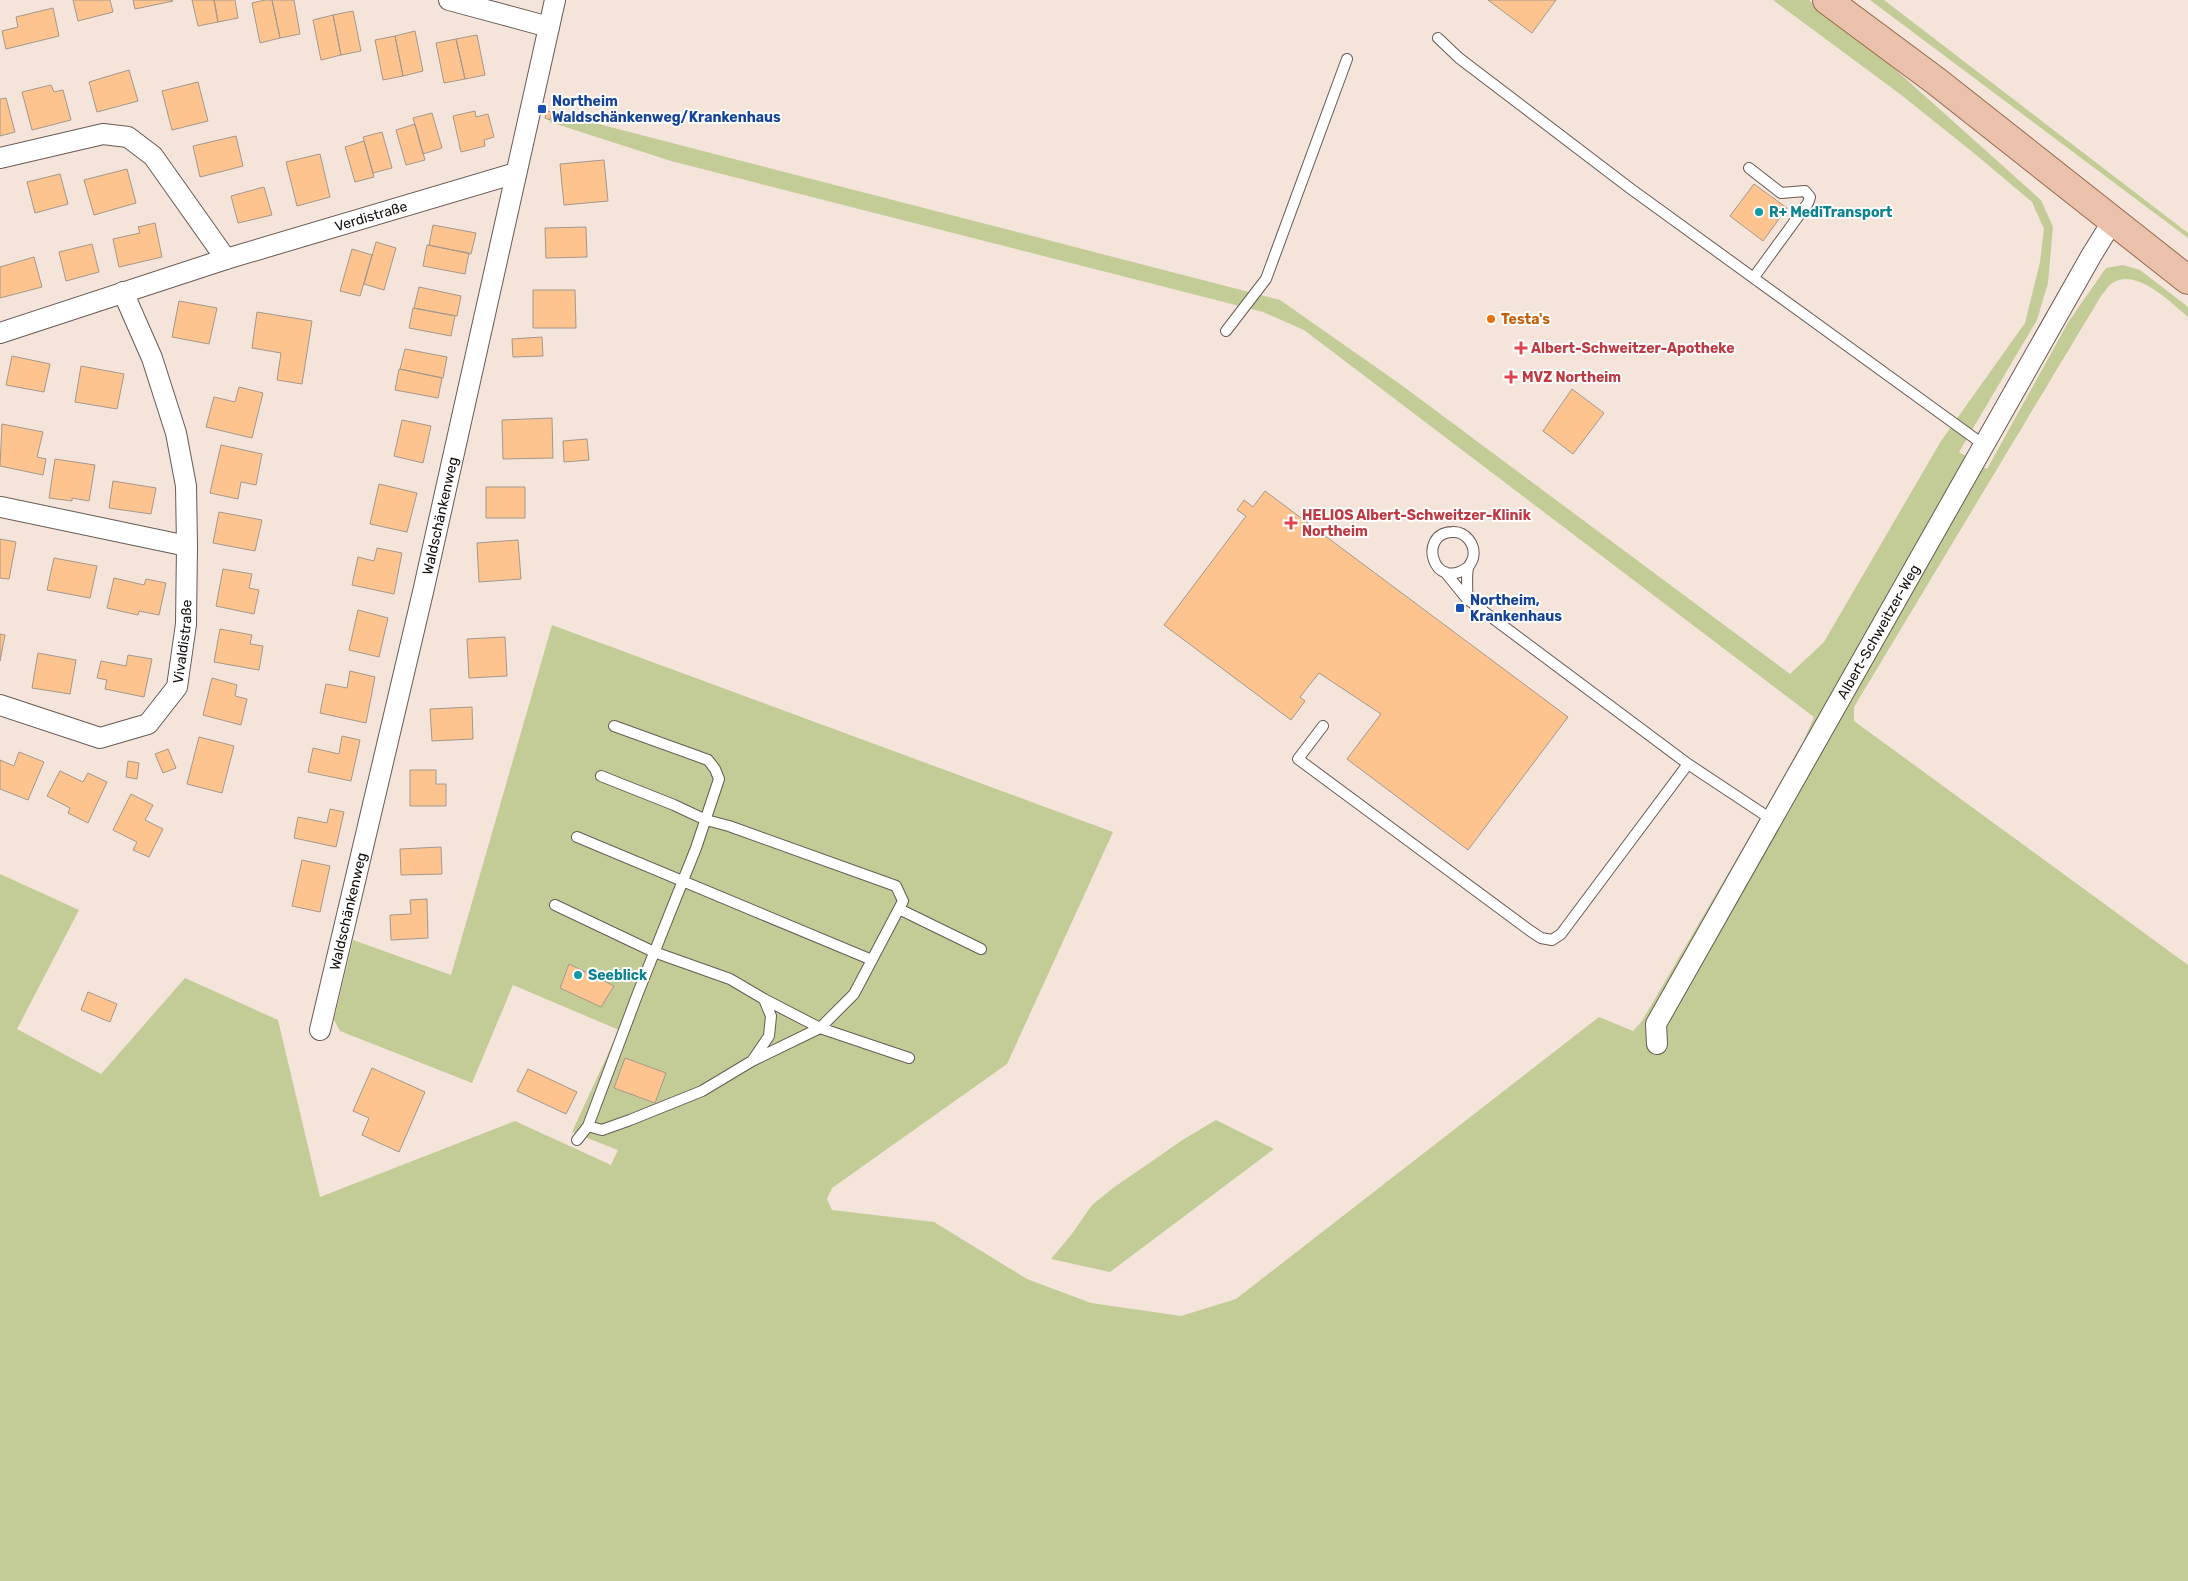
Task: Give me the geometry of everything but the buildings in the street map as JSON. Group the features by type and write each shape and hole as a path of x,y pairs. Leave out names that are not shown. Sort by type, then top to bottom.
{"main road":[{"path":"1827,0 1936,81 2112,222 2188,280"}],"street":[{"path":"448,0 549,27"},
{"name":"Waldschänkenweg","path":"320,1030 423,592 555,0"},
{"path":"0,158 103,134 128,137 153,156 226,259"},
{"name":"Verdistraße","path":"0,333 226,259 516,173"},
{"name":"Albert-Schweitzer-Weg","path":"1657,1044 1656,1024 2112,222"},
{"name":"Vivaldistraße","path":"0,705 100,738 148,724 177,687 186,630 188,546 186,486 176,433 152,358 122,292"},
{"path":"1,507 188,546"}],"lane":[{"path":"1438,38 1459,58 1623,183 1984,445"},
{"path":"1226,331 1252,300 1266,279 1347,59"},
{"path":"1749,168 1781,192 1805,191 1810,197 1808,203 1754,277"},
{"path":"1468,599 1468,567 1473,556 1472,544 1463,535 1451,532 1440,536 1433,547 1432,559 1435,565 1445,572 1468,599 1688,764 1771,819"},
{"path":"1445,572 1457,573 1468,567"},
{"path":"577,1140 588,1126 706,820 719,778 708,760 614,726"},
{"path":"1322,726 1298,759 1529,930 1541,938 1552,940 1561,934 1688,764"},
{"path":"588,1126 602,1130 702,1091 752,1061 820,1028 854,994 903,901 896,886 729,826 706,820 601,776"},
{"path":"577,837 872,960"},
{"path":"556,905 654,952 730,979 820,1028 909,1058"},
{"path":"899,909 981,949"},
{"path":"752,1061 769,1036 772,1016 764,999"}],"green space":[{"path":"1773,0 1809,0 1878,54 2041,200 2053,227 2048,283 2037,320 1959,452 1987,469 2069,321 2106,268 2123,265 2140,270 2188,307 2188,317 2152,288 2131,279 2120,280 2107,288 1854,707 1854,721 2188,965 2188,1581 0,1581 0,874 79,910 17,1029 101,1074 185,978 278,1020 320,1197 515,1121 611,1165 618,1150 572,1132 619,1030 513,985 472,1083 340,1031 334,1020 353,940 451,975 552,625 1113,832 1007,1064 832,1188 827,1199 832,1210 934,1222 1027,1279 1091,1303 1181,1316 1236,1299 1599,1017 1633,1031 1642,1021 1755,827 1803,742 1814,717 1304,330 1263,312 671,161 550,122 552,112 1280,300 1400,384 1790,674 1824,642 1941,441 2025,323 2040,262 2044,229 2032,202 1900,94"},
{"path":"1870,0 1884,0 2188,233 2188,238"},
{"path":"1216,1120 1274,1149 1110,1272 1051,1259 1092,1205 1113,1188 1184,1139"}],"place":[{"name":"Northeim Waldschänkenweg/Krankenhaus","path":"542,109"},
{"name":"R+ MediTransport","path":"1759,212"},
{"name":"Testa's","path":"1491,319"},
{"name":"Albert-Schweitzer-Apotheke","path":"1521,348"},
{"name":"MVZ Northeim","path":"1511,377"},
{"name":"HELIOS Albert-Schweitzer-Klinik Northeim","path":"1291,523"},
{"name":"Northeim, Krankenhaus","path":"1460,608"},
{"name":"Seeblick","path":"578,975"}]}
